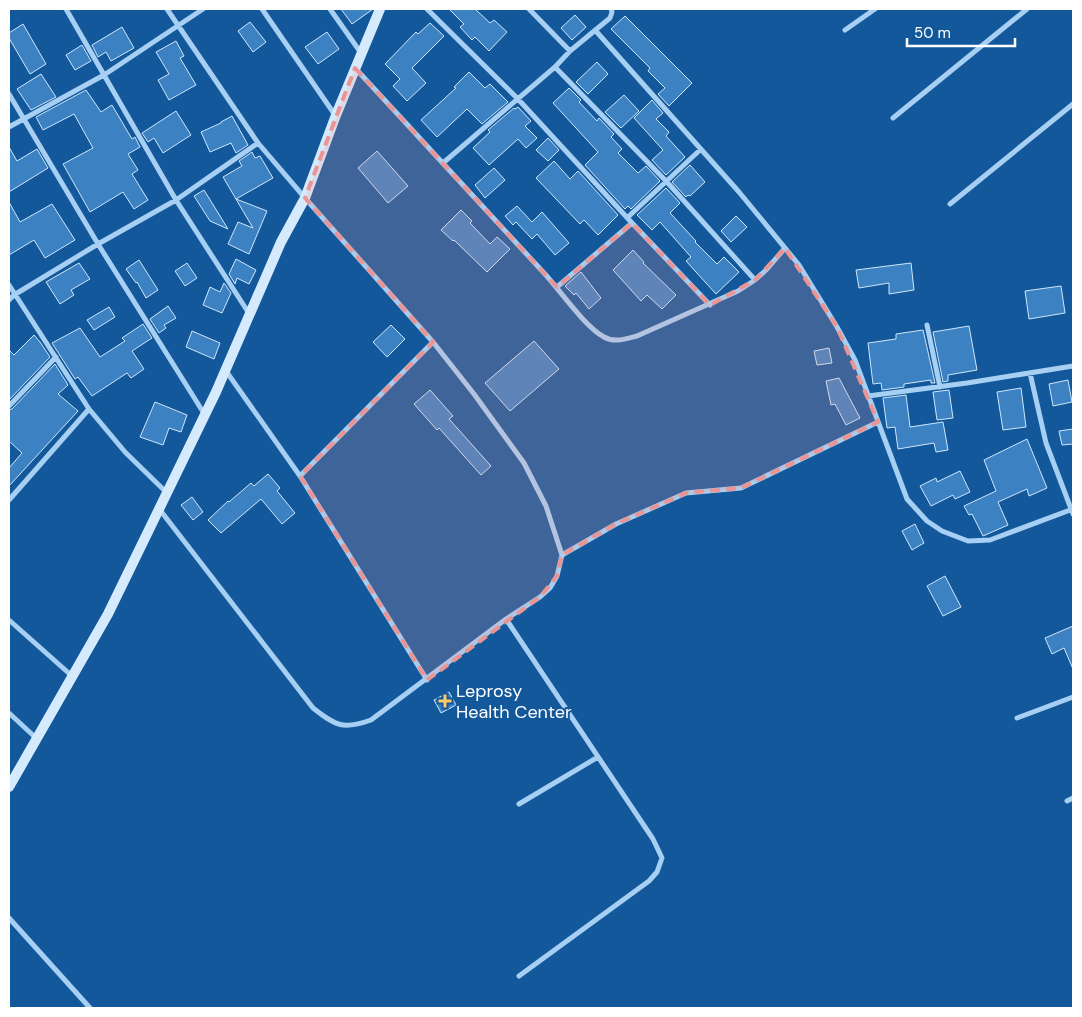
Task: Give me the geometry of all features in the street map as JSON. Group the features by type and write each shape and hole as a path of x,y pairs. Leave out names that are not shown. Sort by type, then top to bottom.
{"street":[{"path":"66,9 176,200 250,315"},
{"path":"160,510 313,708 332,722 354,726 371,720 427,680 506,619 540,598 550,588 557,576 562,555 546,506 524,463 474,394 433,342 304,198 258,143 167,9"},
{"path":"9,127 104,75 203,9"},
{"path":"262,9 336,115"},
{"path":"330,9 362,53"},
{"path":"9,787 108,614 160,510 250,315 281,242 304,198 380,9"},
{"path":"427,9 518,99 710,305"},
{"path":"529,9 570,51"},
{"path":"443,163 610,18 611,9"},
{"path":"845,30 875,9"},
{"path":"893,118 1028,9"},
{"path":"594,30 701,149 799,265 837,327 854,360 907,499 927,521 942,531 968,541 990,540 1073,511 1046,443 1030,373"},
{"path":"555,66 667,182 755,280"},
{"path":"355,68 594,329 610,340 637,336 738,291 766,270 784,248"},
{"path":"9,94 22,119 98,244 205,414"},
{"path":"950,204 1073,104"},
{"path":"9,300 14,295 98,244 176,200 258,143"},
{"path":"628,218 701,149"},
{"path":"557,287 632,223"},
{"path":"9,285 89,409 125,452 167,493"},
{"path":"927,325 940,387"},
{"path":"300,476 433,342"},
{"path":"9,406 56,357"},
{"path":"868,396 940,387 1073,366"},
{"path":"225,370 300,476 427,680"},
{"path":"9,500 89,409"},
{"path":"562,555 616,524 686,492 741,488 878,422"},
{"path":"506,619 654,839 662,858 657,872 650,881 519,976"},
{"path":"9,620 72,676"},
{"path":"1017,718 1073,697"},
{"path":"9,713 36,738"},
{"path":"519,804 598,757"},
{"path":"1067,801 1073,798"},
{"path":"9,918 90,1008"}],"highlighted area":[{"path":"355,68 557,287 632,223 710,305 755,280 785,248 837,327 878,422 741,488 686,493 616,524 562,555 557,576 540,597 427,680 300,476 433,342 305,198"}],"building":[{"path":"341,9 373,9 352,24"},
{"path":"449,9 475,9 490,23 494,20 507,32 489,51 475,37 472,40 460,27 464,24"},
{"path":"575,15 586,27 572,40 561,28"},
{"path":"625,16 692,83 669,106 658,94 665,88 648,71 650,68 611,29"},
{"path":"250,22 266,42 253,52 238,31"},
{"path":"430,23 444,36 412,68 426,83 407,101 393,86 400,79 385,64 416,32 418,34"},
{"path":"23,24 46,64 30,74 9,38 9,33"},
{"path":"122,27 134,48 111,61 106,52 98,57 92,45"},
{"path":"327,32 339,49 318,64 305,47"},
{"path":"176,41 184,56 180,58 196,85 169,100 158,80 169,74 156,52"},
{"path":"82,45 91,61 75,70 66,55"},
{"path":"597,62 608,74 588,94 576,82"},
{"path":"469,72 485,88 490,84 508,102 482,124 467,109 437,137 421,120 456,88 454,87"},
{"path":"41,74 56,97 31,110 17,89"},
{"path":"569,88 597,121 599,118 614,134 611,137 622,149 618,153 638,173 646,166 660,181 631,209 628,206 625,209 585,165 598,152 553,103"},
{"path":"86,90 101,112 112,105 132,139 135,137 140,147 128,154 138,170 132,174 148,200 134,209 123,192 90,212 63,164 93,148 74,114 43,130 36,117"},
{"path":"624,95 639,111 621,128 605,112"},
{"path":"652,100 663,113 656,119 669,132 666,136 685,157 666,175 652,160 663,150 634,118"},
{"path":"518,107 531,121 525,126 537,138 526,148 518,139 489,165 473,148 490,132 488,130 514,108"},
{"path":"176,111 191,135 163,153 154,138 148,142 142,133"},
{"path":"232,116 248,145 236,153 231,143 210,152 201,132"},
{"path":"548,138 559,150 548,161 536,150"},
{"path":"9,147 17,161 37,149 48,168 9,192"},
{"path":"377,151 408,186 388,203 358,168"},
{"path":"252,152 255,158 260,156 273,178 236,199 267,211 249,254 228,244 238,222 253,228 223,177 242,166 239,161"},
{"path":"554,161 570,179 578,171 618,215 598,235 584,220 580,224 536,178"},
{"path":"690,165 705,182 690,196 686,197 672,182"},
{"path":"494,168 505,180 485,198 475,185"},
{"path":"666,188 680,203 670,213 695,242 717,264 724,257 739,272 716,294 686,261 691,257 660,222 652,230 637,215"},
{"path":"204,190 228,229 210,221 194,196"},
{"path":"9,202 20,222 52,204 75,240 45,258 34,240 9,255"},
{"path":"517,206 532,222 542,212 569,243 555,255 537,234 532,239 516,222 513,225 505,216"},
{"path":"461,210 472,221 470,223 490,244 497,237 510,249 487,272 441,230"},
{"path":"736,216 747,227 731,242 721,231"},
{"path":"633,250 643,263 676,295 662,309 647,295 641,301 613,270"},
{"path":"236,259 256,270 249,284 237,278 235,284 229,274"},
{"path":"139,260 158,290 146,298 137,282 126,269"},
{"path":"79,263 90,279 71,290 74,295 60,304 46,282"},
{"path":"187,263 197,278 185,286 175,271"},
{"path":"911,263 914,290 889,294 889,283 859,288 856,270"},
{"path":"581,272 601,298 589,309 576,293 574,295 565,286"},
{"path":"224,283 231,293 222,313 203,305 210,287 220,292"},
{"path":"1061,286 1065,313 1029,319 1025,291"},
{"path":"168,306 176,318 164,325 166,328 159,333 150,319"},
{"path":"109,307 115,317 94,330 87,320"},
{"path":"143,324 152,338 132,351 144,369 131,378 127,373 92,396 78,377 75,379 52,343 80,328 100,357 125,341 122,338"},
{"path":"391,325 405,339 387,357 373,342"},
{"path":"969,326 977,370 948,375 948,381 943,382 933,332"},
{"path":"923,330 935,383 931,383 931,380 882,390 881,383 873,384 868,343 896,339 896,334"},
{"path":"192,331 220,343 214,359 186,347"},
{"path":"34,335 50,357 9,400 9,350 14,355"},
{"path":"534,341 559,369 510,411 485,383"},
{"path":"829,348 832,363 817,365 814,351"},
{"path":"55,364 68,385 58,394 78,411 9,486 9,468 22,453 9,441 9,410"},
{"path":"839,378 860,418 846,425 835,404 831,405 826,381"},
{"path":"1068,380 1072,402 1053,406 1049,384"},
{"path":"1021,388 1026,427 1003,430 997,392"},
{"path":"430,390 453,416 449,419 491,466 481,475 439,428 437,430 414,404"},
{"path":"949,390 953,418 937,420 933,392"},
{"path":"906,395 910,427 943,422 948,450 936,452 934,443 898,449 895,427 887,428 883,398"},
{"path":"155,402 187,415 181,432 169,428 163,445 140,437"},
{"path":"1073,429 1073,444 1062,445 1059,431"},
{"path":"1027,439 1047,488 1029,496 1027,489 998,502 1008,525 983,536 972,514 969,515 964,506 996,491 984,460"},
{"path":"960,471 970,492 955,499 953,495 931,506 920,486 936,478 937,482"},
{"path":"268,474 280,488 277,491 295,513 282,524 261,499 221,533 208,520 251,483 254,486"},
{"path":"192,497 203,512 193,520 181,505"},
{"path":"915,524 924,543 912,550 902,531"},
{"path":"945,576 961,607 943,616 927,586"},
{"path":"1073,626 1073,669 1064,648 1052,654 1045,638"},
{"path":"449,692 456,705 441,713 434,700"}],"place":[{"name":"Leprosy Health Center","path":"445,701"}]}
